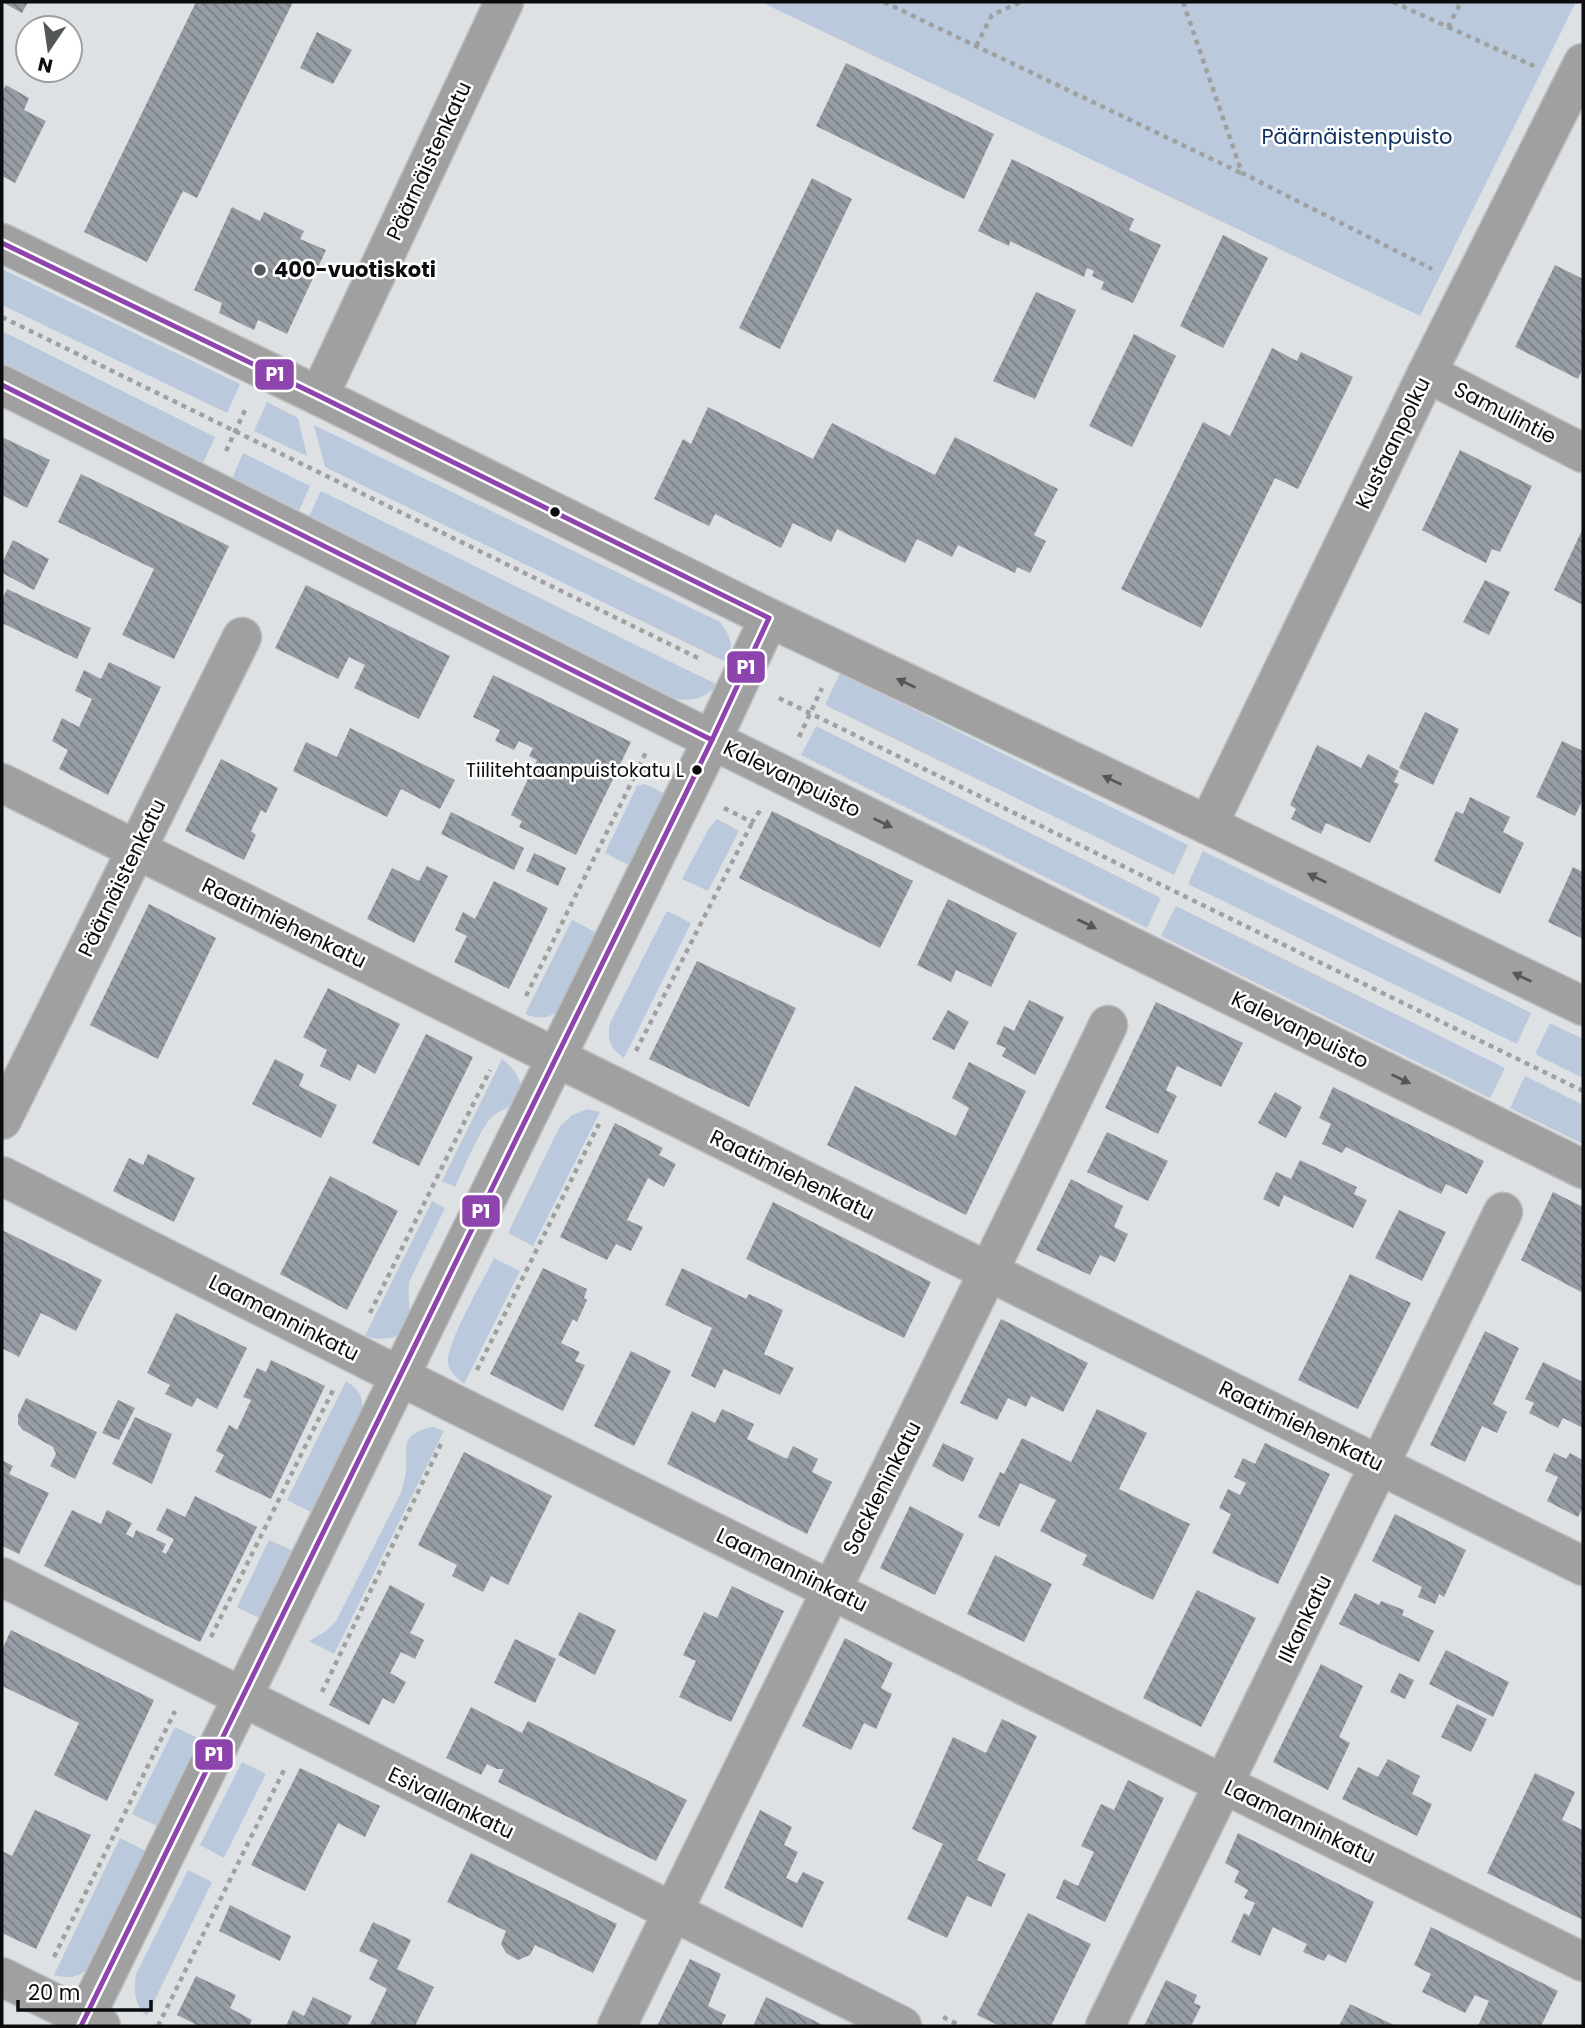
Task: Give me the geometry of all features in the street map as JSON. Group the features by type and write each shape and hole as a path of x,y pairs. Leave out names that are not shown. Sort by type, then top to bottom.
{"street":[{"name":"Päärnäistenkatu","path":"319,396 504,2"},
{"name":"Kustaanpolku","path":"1208,825 1427,373 1578,74"},
{"path":"2,243 769,618 1583,1006"},
{"name":"Samulintie","path":"1427,373 1583,453"},
{"name":"Kalevanpuisto","path":"2,385 712,740 1583,1169"},
{"path":"2,1977 89,2024 243,1698 742,679 769,618"},
{"name":"Päärnäistenkatu","path":"2,1120 242,637"},
{"name":"Raatimiehenkatu","path":"2,783 1583,1566"},
{"name":"Sackleninkatu","path":"617,2026 990,1272 1108,1025"},
{"name":"Laamanninkatu","path":"2,1176 459,1406 1583,1962"},
{"name":"Ilkankatu","path":"1105,2026 1503,1212"},
{"name":"Esivallankatu","path":"2,1577 902,2026"}],"path":[{"path":"884,2 1242,173 1470,289"},
{"path":"976,46 992,15 1021,2"},
{"path":"1182,2 1242,173"},
{"path":"1393,2 1448,27 1578,74"},
{"path":"1448,27 1461,2"},
{"path":"2,317 1583,1091"},
{"path":"158,2026 459,1406 752,822 768,799 840,651"}],"green space":[{"name":"Päärnäistenpuisto","path":"761,2 1576,2 1420,316"},
{"path":"2,269 240,384 227,413 2,305"},
{"path":"2,331 215,437 203,463 2,365"},
{"path":"267,402 298,418 307,456 254,431"},
{"path":"314,425 720,622 730,642 730,664 325,467"},
{"path":"243,453 310,486 298,513 231,481"},
{"path":"321,491 718,685 697,698 673,699 307,520"},
{"path":"840,673 1188,845 1174,875 825,705"},
{"path":"816,726 1161,898 1147,928 801,755"},
{"path":"645,784 667,795 633,867 605,853 637,786"},
{"path":"717,819 739,831 708,891 682,879 708,830"},
{"path":"1203,851 1531,1013 1517,1044 1188,884"},
{"path":"1176,906 1505,1068 1490,1098 1161,936"},
{"path":"667,911 691,923 624,1058 615,1051 611,1043 610,1023"},
{"path":"572,920 599,934 579,976 556,1012 541,1018 525,1014"},
{"path":"1550,1023 1583,1039 1583,1078 1535,1054"},
{"path":"502,1059 516,1074 521,1092 513,1104 489,1120 455,1187 442,1181"},
{"path":"1525,1076 1583,1105 1583,1144 1510,1108"},
{"path":"588,1109 600,1112 533,1246 508,1233 560,1126 572,1115"},
{"path":"432,1201 445,1208 409,1282 407,1324 399,1334 386,1339 365,1336"},
{"path":"494,1258 520,1271 464,1384 450,1369 449,1354 459,1327"},
{"path":"346,1381 361,1397 362,1419 315,1514 287,1500"},
{"path":"433,1427 444,1431 334,1654 309,1641 336,1621 401,1493 409,1439 421,1430"},
{"path":"269,1540 296,1552 263,1620 237,1607"},
{"path":"175,1727 202,1740 159,1827 132,1814"},
{"path":"242,1762 266,1774 224,1858 200,1845"},
{"path":"120,1838 148,1852 94,1964 76,1976 54,1975"},
{"path":"188,1870 212,1882 147,2016 136,1997 136,1974"}],"building":[{"path":"2,2 28,2 22,13"},
{"path":"196,2 293,2 197,198 183,191 147,262 84,232"},
{"path":"317,32 352,50 333,84 300,68"},
{"path":"846,63 994,134 964,199 816,126"},
{"path":"6,85 29,98 24,110 46,121 15,183 2,176 2,92"},
{"path":"1012,159 1134,219 1129,230 1161,245 1133,303 1101,289 1104,282 1092,276 1094,271 1087,268 1084,277 1010,241 1009,246 978,231"},
{"path":"812,178 852,199 780,349 739,328"},
{"name":"400-vuotiskoti","path":"232,207 260,221 264,212 304,231 300,239 326,250 287,334 258,320 254,330 219,313 222,303 194,290"},
{"path":"1223,235 1268,258 1223,348 1180,326"},
{"path":"1555,265 1583,279 1583,368 1578,379 1515,347"},
{"path":"1036,292 1076,310 1035,399 993,381"},
{"path":"1134,334 1176,356 1132,447 1089,426"},
{"path":"1272,348 1297,361 1301,352 1353,377 1298,489 1275,478 1201,628 1121,589 1203,422 1230,436"},
{"path":"708,407 813,459 832,423 935,475 955,437 1058,489 1034,535 1046,541 1030,573 1017,567 1015,573 958,545 952,557 917,539 905,563 837,529 831,542 793,523 781,548 715,514 709,526 654,499 683,439 691,444"},
{"path":"2,437 50,460 27,508 2,495"},
{"path":"1460,450 1532,486 1500,552 1492,549 1486,563 1422,530"},
{"path":"81,474 229,546 174,659 122,635 154,569 58,522"},
{"path":"1583,528 1583,605 1554,590"},
{"path":"13,540 49,559 34,590 2,573 2,563"},
{"path":"1485,580 1510,592 1489,635 1463,622"},
{"path":"306,585 450,656 419,719 354,688 365,665 349,657 338,679 275,648"},
{"path":"7,589 91,628 77,659 2,623 2,600"},
{"path":"109,662 161,687 108,795 59,769 68,750 52,741 62,718 79,727 92,699 75,691 84,670 101,679"},
{"path":"493,675 631,742 576,855 519,827 522,821 511,815 537,760 529,756 533,748 519,741 514,750 495,741 500,730 473,717"},
{"path":"1425,712 1459,729 1433,785 1399,768"},
{"path":"350,728 455,780 440,809 401,789 387,817 293,771 306,742 337,757"},
{"path":"1562,741 1583,751 1583,799 1575,816 1536,797"},
{"path":"1317,745 1361,768 1368,754 1399,771 1394,782 1399,784 1370,843 1326,823 1321,834 1291,819 1296,809 1290,805"},
{"path":"221,759 278,788 266,813 261,810 251,831 256,835 244,860 185,831"},
{"path":"1470,797 1510,817 1503,832 1524,843 1500,894 1434,861 1456,811 1463,814"},
{"path":"772,811 913,881 880,948 739,878"},
{"path":"451,812 524,848 514,870 441,834"},
{"path":"534,853 566,868 558,886 526,871"},
{"path":"427,866 448,876 414,943 367,919 392,868 419,881"},
{"path":"1573,867 1583,872 1583,939 1548,922"},
{"path":"494,881 548,908 509,989 454,962 467,936 455,930 463,912 475,919"},
{"path":"948,899 1017,933 991,987 956,970 951,982 917,965"},
{"path":"149,904 216,938 158,1059 90,1025"},
{"path":"697,961 796,1008 749,1107 649,1059"},
{"path":"328,988 400,1024 375,1074 358,1064 350,1081 320,1066 327,1050 303,1037"},
{"path":"1029,1000 1064,1017 1035,1075 1002,1056 1006,1048 996,1044 1004,1026 1014,1031"},
{"path":"1156,1002 1243,1043 1221,1087 1177,1066 1166,1090 1177,1096 1158,1134 1105,1108"},
{"path":"948,1010 969,1022 954,1050 932,1039"},
{"path":"426,1034 473,1057 419,1166 372,1143"},
{"path":"275,1059 304,1074 299,1086 337,1105 321,1138 252,1104"},
{"path":"969,1062 1026,1091 966,1215 827,1145 855,1086 956,1136 969,1108 952,1098"},
{"path":"1333,1087 1484,1161 1467,1194 1446,1184 1441,1194 1346,1147 1342,1153 1322,1144 1331,1124 1319,1118"},
{"path":"1275,1092 1302,1107 1286,1138 1258,1123"},
{"path":"615,1123 663,1148 659,1155 676,1164 664,1187 648,1178 627,1220 643,1227 631,1251 616,1244 607,1260 560,1237"},
{"path":"1107,1132 1168,1161 1148,1201 1087,1172"},
{"path":"148,1154 195,1178 174,1222 113,1191 129,1158 143,1165"},
{"path":"1300,1160 1357,1187 1354,1194 1367,1200 1353,1228 1284,1195 1279,1207 1263,1199 1276,1172 1291,1179"},
{"path":"330,1176 398,1211 347,1310 280,1274"},
{"path":"1071,1179 1123,1206 1114,1227 1128,1234 1115,1262 1100,1255 1090,1275 1036,1250"},
{"path":"1553,1192 1583,1207 1583,1293 1521,1260"},
{"path":"773,1202 931,1282 904,1338 746,1259"},
{"path":"1399,1210 1446,1232 1422,1281 1375,1258"},
{"path":"2,1230 102,1280 76,1331 41,1313 19,1357 2,1348"},
{"path":"543,1268 587,1289 584,1298 587,1300 577,1322 573,1319 561,1343 580,1352 575,1361 585,1365 563,1411 490,1374"},
{"path":"682,1268 746,1299 749,1294 783,1310 764,1354 794,1368 780,1395 724,1369 715,1388 691,1376 712,1328 665,1305"},
{"path":"1350,1274 1411,1303 1358,1409 1298,1380"},
{"path":"176,1313 247,1348 217,1409 197,1398 192,1407 165,1394 170,1385 147,1373"},
{"path":"1001,1319 1088,1363 1063,1412 1031,1396 1026,1407 1008,1398 997,1420 960,1403"},
{"path":"1485,1331 1519,1348 1493,1404 1507,1412 1497,1433 1482,1426 1465,1462 1430,1445"},
{"path":"631,1351 671,1371 634,1446 594,1426"},
{"path":"271,1360 325,1386 271,1499 215,1472 224,1455 216,1451 229,1425 237,1430 251,1400 243,1397 257,1368 266,1372"},
{"path":"1543,1362 1583,1382 1583,1428 1563,1418 1558,1428 1529,1413 1534,1403 1525,1399"},
{"path":"26,1398 97,1432 75,1479 50,1466 56,1454 53,1447 23,1430 18,1424 18,1415"},
{"path":"118,1400 135,1408 119,1440 102,1433"},
{"path":"722,1409 754,1424 747,1439 787,1459 793,1446 818,1459 812,1472 832,1482 807,1534 667,1464 692,1411 715,1423"},
{"path":"1097,1409 1147,1433 1119,1489 1190,1524 1153,1600 1082,1565 1087,1555 1040,1531 1056,1500 1020,1483 999,1527 978,1517 1000,1472 1004,1474 1022,1438 1071,1462"},
{"path":"135,1417 172,1434 152,1484 112,1464"},
{"path":"943,1443 974,1458 963,1482 932,1466"},
{"path":"1265,1443 1330,1474 1278,1584 1212,1553 1231,1514 1219,1508 1228,1489 1240,1495 1246,1483 1234,1477 1243,1458 1255,1464"},
{"path":"464,1452 552,1496 508,1585 491,1576 483,1592 452,1576 457,1565 418,1545"},
{"path":"1554,1453 1566,1459 1570,1453 1583,1460 1583,1507 1578,1517 1547,1501 1558,1477 1545,1471"},
{"path":"2,1460 13,1466 9,1474 49,1493 19,1554 2,1546"},
{"path":"195,1496 257,1527 200,1642 44,1566 72,1510 101,1524 107,1510 132,1523 126,1534 133,1538 136,1530 166,1544 162,1552 166,1554 174,1539 156,1530 167,1508 185,1517"},
{"path":"910,1506 964,1534 935,1595 880,1568"},
{"path":"1395,1514 1466,1550 1444,1597 1439,1594 1435,1604 1418,1597 1422,1587 1372,1561"},
{"path":"995,1555 1052,1584 1024,1642 967,1614"},
{"path":"390,1585 425,1604 410,1633 424,1640 415,1659 401,1652 390,1673 406,1682 394,1704 383,1698 369,1725 329,1705"},
{"path":"732,1586 784,1611 731,1722 679,1697 696,1661 683,1655 704,1612 717,1618"},
{"path":"1197,1590 1256,1618 1201,1727 1143,1698"},
{"path":"1355,1593 1379,1605 1381,1601 1404,1610 1402,1615 1434,1631 1419,1662 1339,1624"},
{"path":"579,1612 616,1630 595,1675 558,1655"},
{"path":"11,1630 154,1700 107,1801 54,1775 79,1723 2,1686 2,1650"},
{"path":"845,1638 893,1663 881,1688 892,1694 876,1729 864,1723 851,1750 802,1726"},
{"path":"515,1639 556,1659 535,1703 494,1683"},
{"path":"1446,1650 1509,1682 1493,1717 1429,1684"},
{"path":"1321,1664 1363,1686 1339,1737 1350,1743 1328,1790 1273,1762"},
{"path":"1399,1673 1414,1680 1405,1699 1390,1692"},
{"path":"1457,1704 1487,1719 1471,1752 1441,1737"},
{"path":"471,1707 522,1733 528,1721 687,1800 656,1861 498,1782 504,1769 487,1764 481,1775 446,1758"},
{"path":"1002,1719 1037,1736 977,1860 1006,1874 991,1907 967,1896 947,1938 907,1919 943,1844 912,1829 953,1737 986,1753"},
{"path":"1388,1759 1420,1776 1412,1794 1432,1804 1417,1836 1342,1799 1358,1767 1378,1777"},
{"path":"300,1768 380,1806 365,1837 338,1823 305,1891 251,1865"},
{"path":"1535,1773 1575,1792 1562,1820 1583,1830 1583,1920 1487,1873"},
{"path":"1128,1780 1164,1798 1105,1922 1056,1898 1064,1879 1078,1886 1094,1852 1081,1846 1101,1804 1114,1810"},
{"path":"35,1810 91,1835 36,1949 2,1933 2,1851 12,1856"},
{"path":"760,1810 792,1827 784,1845 798,1852 786,1878 797,1883 803,1872 824,1882 802,1928 724,1888"},
{"path":"1238,1833 1374,1902 1346,1963 1328,1954 1324,1961 1303,1952 1307,1944 1273,1927 1260,1956 1231,1942 1244,1913 1249,1916 1255,1903 1244,1898 1248,1890 1234,1882 1239,1871 1225,1863"},
{"path":"471,1853 617,1924 593,1973 535,1945 530,1955 518,1960 506,1953 501,1944 506,1931 447,1902"},
{"path":"230,1905 291,1936 280,1961 219,1931"},
{"path":"1028,1913 1091,1944 1051,2026 1000,2026 977,2015"},
{"path":"373,1922 411,1940 397,1969 434,1987 415,2026 369,2026 387,1989 369,1979 378,1960 359,1951"},
{"path":"1431,1927 1558,1991 1541,2026 1478,2026 1489,2001 1475,1995 1465,2013 1422,1992 1431,1974 1414,1965"},
{"path":"690,1959 721,1974 708,2006 726,2015 721,2026 657,2026"},
{"path":"196,1976 236,1995 230,2008 252,2020 249,2026 199,2026 177,2015"},
{"path":"1166,1980 1197,1995 1194,2003 1201,2006 1191,2026 1144,2026"},
{"path":"313,1997 352,2016 347,2026 286,2026 293,2010 304,2016"},
{"path":"766,1997 825,2026 753,2026"},
{"path":"1350,2004 1396,2026 1339,2026"}],"transit line":[{"name":"P1","path":"2,243 769,618 712,740 81,2026"},
{"name":"P1","path":"2,385 712,740"}],"place":[{"name":"400-vuotiskoti","path":"260,270"},
{"name":"Tiilitehtaanpuistokatu L","path":"697,770"}]}
